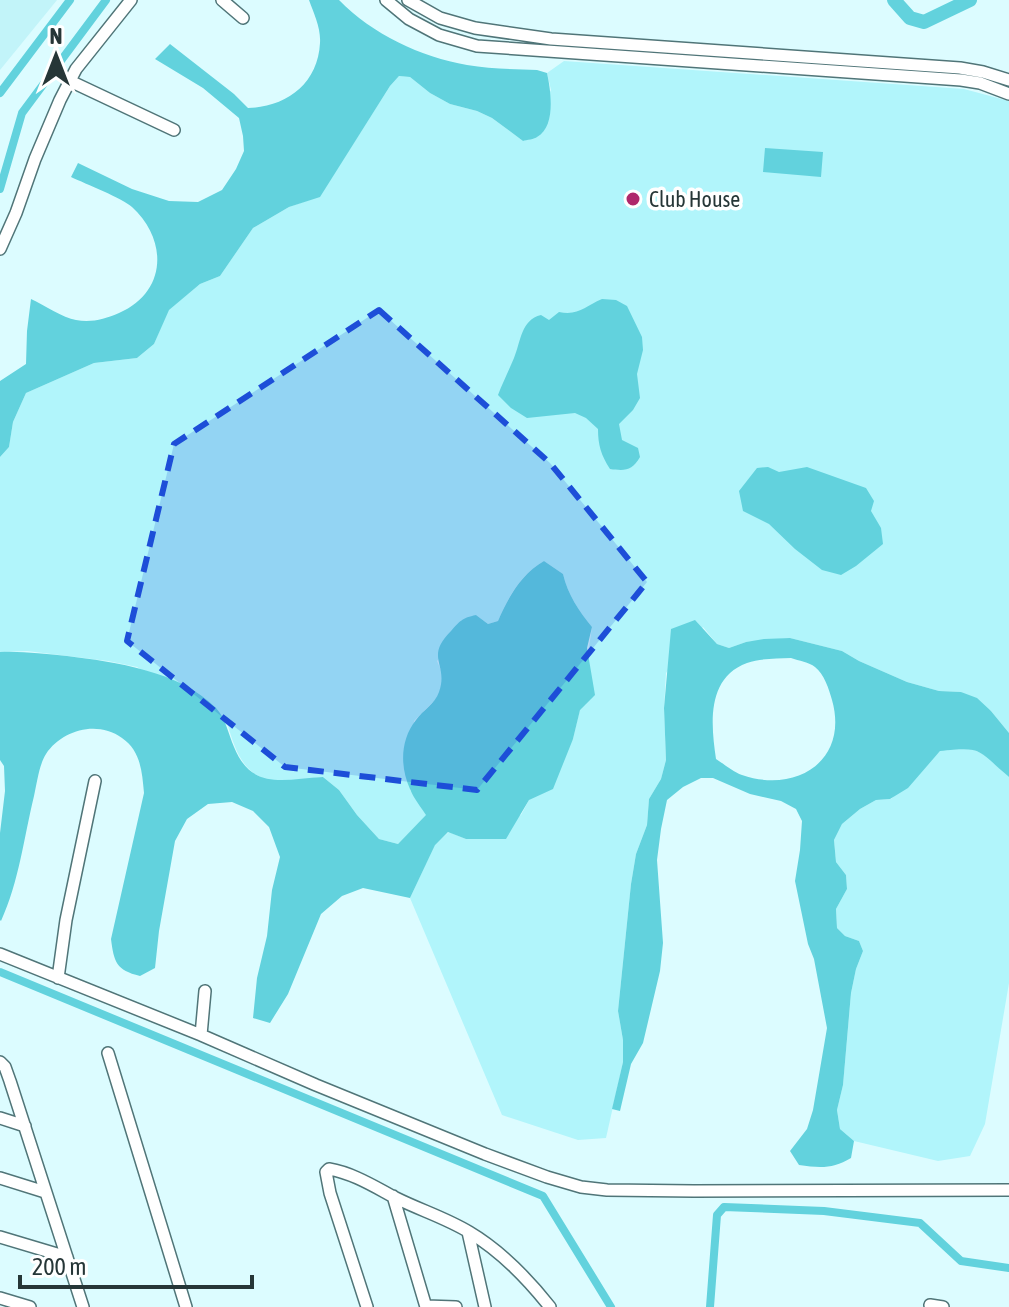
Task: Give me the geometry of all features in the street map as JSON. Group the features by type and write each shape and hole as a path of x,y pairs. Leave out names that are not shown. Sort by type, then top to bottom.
{"street":[{"path":"0,249 35,159 76,69 131,0"},
{"path":"222,0 243,18"},
{"path":"386,0 409,19 439,35 477,46 961,80 980,83 1009,94"},
{"path":"408,0 440,18 475,28 551,39 960,68 1009,80"},
{"path":"70,81 174,130"},
{"path":"58,978 66,920 95,781"},
{"path":"0,954 485,1154 581,1187 694,1191 1009,1190"},
{"path":"201,1035 205,991"},
{"path":"108,1053 186,1307"},
{"path":"0,1062 10,1081 83,1307"},
{"path":"0,1118 25,1126"},
{"path":"367,1307 330,1193 326,1172 329,1169 377,1186 468,1232 516,1268 550,1307"},
{"path":"0,1178 45,1192"},
{"path":"393,1196 426,1306 456,1307"},
{"path":"468,1232 485,1307"},
{"path":"0,1237 67,1257"},
{"path":"0,1298 30,1307"},
{"path":"930,1305 943,1307"}],"highlighted area":[{"path":"379,310 550,463 647,582 477,790 285,767 127,641 174,444"}],"shaded area":[{"path":"0,0 57,0 0,70"},
{"path":"309,0 339,0 382,33 432,56 476,66 547,73 551,99 547,125 536,138 523,141 492,118 450,104 410,77 399,76 320,197 289,207 253,228 220,276 200,284 169,310 154,344 137,358 94,363 26,393 13,422 9,447 0,457 0,381 26,364 31,299 71,319 98,320 135,304 154,280 157,250 144,220 127,203 71,177 78,163 132,189 169,201 198,202 222,190 244,151 239,118 203,88 155,59 170,44 248,108 275,103 298,90 318,58 319,32"},
{"path":"564,61 964,89 1009,101 1009,733 991,711 961,692 939,691 907,682 842,651 790,638 746,642 729,648 717,644 703,627 666,673 666,760 661,779 649,799 647,825 636,854 631,884 618,1011 623,1062 606,1138 578,1140 502,1115 410,898 435,844 449,832 466,839 521,815 573,739 592,627 574,602 563,574 544,561 536,566 516,587 498,621 488,624 476,615 437,661 444,677 438,697 414,721 410,790 427,815 398,844 379,839 339,790 323,777 272,780 253,773 240,758 228,726 137,667 27,651 0,652 0,457 9,447 13,422 26,393 94,363 137,358 154,344 168,310 200,284 220,276 253,228 289,207 320,196 399,76 410,77 450,104 492,118 523,141 551,90 547,73"},
{"path":"765,148 823,152 821,177 763,172"},
{"path":"602,299 616,300 627,306 642,337 643,350 637,374 640,398 619,424 622,440 638,448 640,457 634,465 624,470 610,469 601,450 598,429 586,418 575,413 527,418 498,395 529,321 541,315 549,320 559,312 577,311"},
{"path":"768,467 779,472 807,467 866,488 874,501 871,511 881,528 883,544 841,575 822,570 769,524 743,511 739,491 757,468"},
{"path":"544,561 563,574 574,602 592,627 587,648 595,695 580,710 573,739 553,789 529,800 506,839 466,839 448,832 435,845 410,898 363,888 342,896 321,914 288,994 270,1023 253,1018 257,978 280,857 269,827 253,811 232,802 208,804 187,819 175,841 155,968 140,976 118,964 111,939 144,793 137,756 128,743 112,733 81,730 61,739 46,754 38,774 17,875 0,920 0,833 5,791 4,766 0,760 0,652 105,661 146,670 184,685 216,708 225,721 241,761 250,771 282,780 323,777 339,790 379,839 398,844 426,815 407,781 403,754 411,728 439,692 441,674 438,655 443,640 467,617 476,615 488,624 498,621 516,587"},
{"path":"695,620 717,644 729,648 764,639 790,638 842,651 907,682 977,698 1009,733 1009,777 979,752 965,749 940,751 908,788 890,799 876,800 860,809 842,824 834,840 836,862 846,875 847,889 836,909 837,928 845,936 859,941 863,951 851,993 843,1085 837,1110 840,1129 854,1141 851,1158 832,1166 799,1165 790,1151 807,1129 813,1110 827,1028 795,881 802,821 796,809 781,801 750,794 713,778 701,778 667,800 657,860 663,943 660,971 643,1043 631,1064 620,1111 612,1109 623,1062 618,1011 631,884 636,854 647,825 649,799 661,779 666,760 664,708 671,629","holes":["791,658 815,667 824,678 832,700 835,721 833,740 814,767 799,775 782,780 762,780 739,774 716,759 713,718 718,691 734,670 747,663"]},
{"path":"966,748 985,755 1009,777 1009,983 985,1124 970,1156 938,1161 854,1141 840,1129 837,1110 843,1085 851,993 863,951 859,941 845,936 837,928 836,909 847,889 846,875 836,862 834,840 842,824 876,800 891,799 940,751"}],"waterway":[{"path":"0,93 70,0"},
{"path":"0,189 22,113 106,0"},
{"path":"894,0 910,18 924,22 970,0"},
{"path":"0,972 543,1196 611,1307"},
{"path":"710,1307 717,1215 724,1207 824,1211 920,1223 961,1261 1009,1268"}],"place":[{"name":"Club House","path":"633,199"}]}
